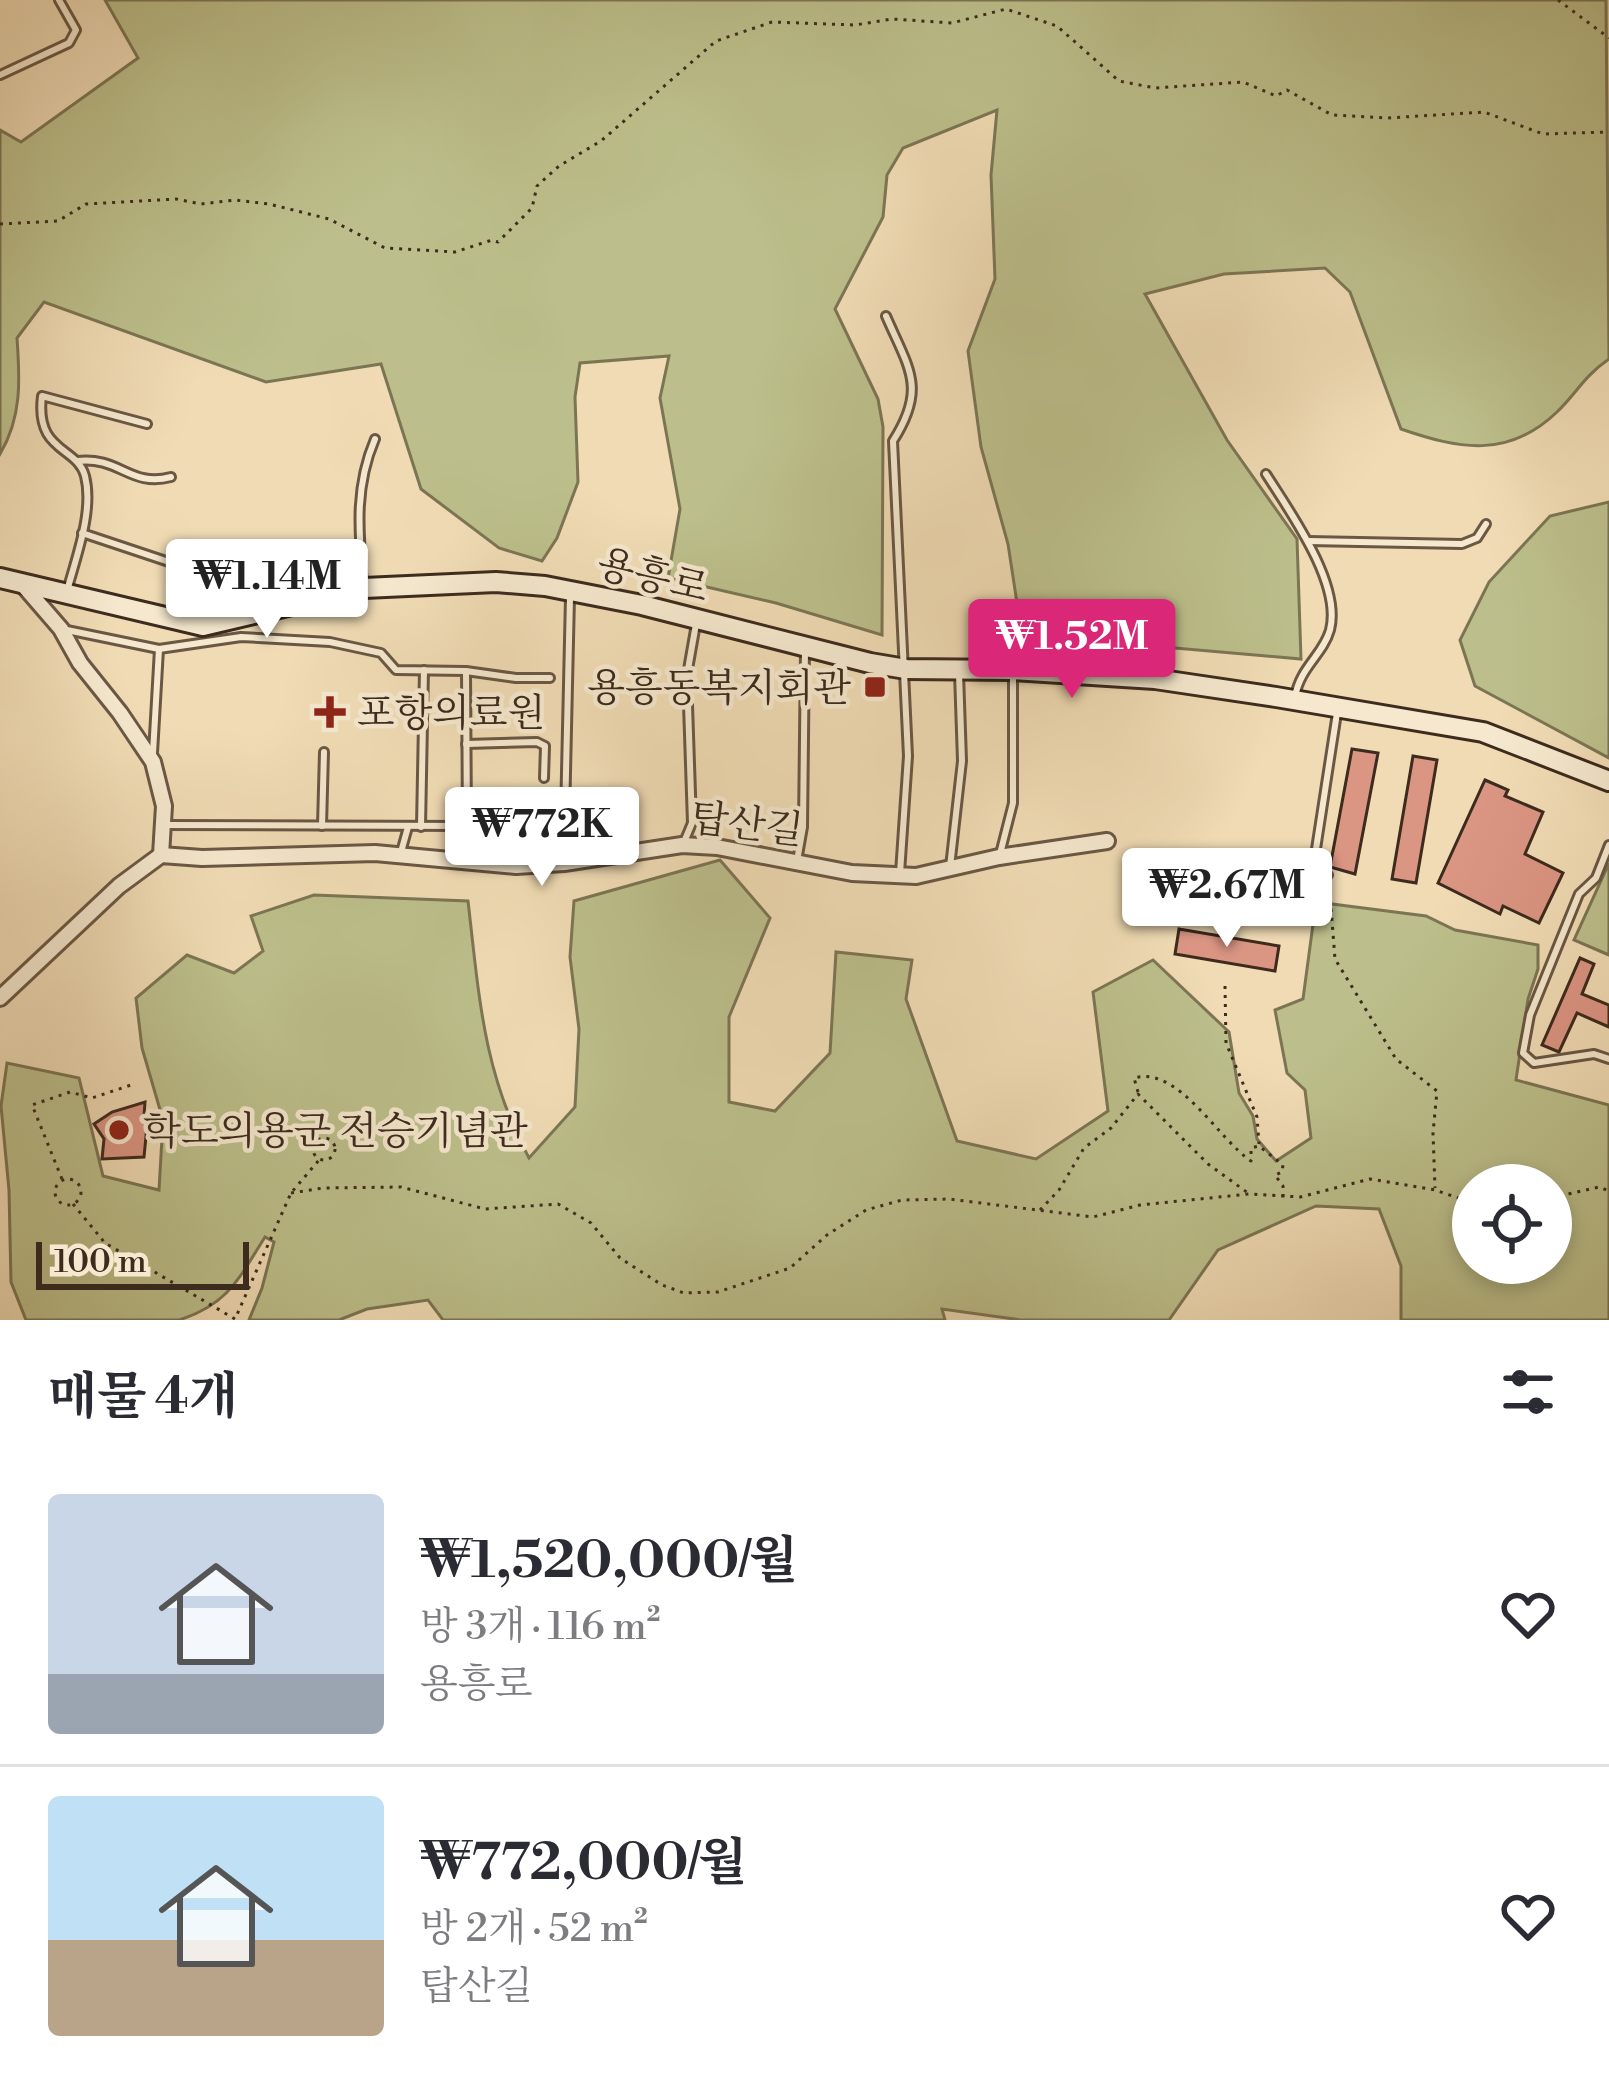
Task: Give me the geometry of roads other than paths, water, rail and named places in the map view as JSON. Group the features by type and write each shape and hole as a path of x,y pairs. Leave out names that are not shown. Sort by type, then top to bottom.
{"street":[{"name":"용흥로","path":"0,578 203,626 364,588 496,582 570,589 806,649 906,669 1155,679 1483,733 1609,782"},
{"path":"0,998 119,886 161,855 163,825 164,806 152,763 61,629 23,585"},
{"name":"탑산길","path":"161,855 400,856 516,866 682,845 852,873 900,876 1107,841"}],"lane":[{"path":"0,75 69,43 76,30 59,0"},
{"path":"886,316 915,383 911,412 892,441 908,756 900,876"},
{"path":"66,595 82,533 85,476 77,461 50,441 40,408 42,395 147,424"},
{"path":"364,588 358,514 362,468 375,439"},
{"path":"77,461 98,459 151,483 171,477"},
{"path":"1266,474 1308,541 1329,596 1330,630 1298,678 1294,700"},
{"path":"1308,541 1462,544 1477,538 1486,524"},
{"path":"82,533 199,572 253,566 272,579"},
{"path":"564,863 570,589"},
{"path":"682,845 692,824 687,676 698,620"},
{"path":"61,629 159,649 241,637 330,642 381,653 396,670 550,677"},
{"path":"152,763 159,649"},
{"path":"797,861 803,827 806,649"},
{"path":"421,826 424,670"},
{"path":"999,857 1013,803 1012,670"},
{"path":"163,825 467,826 466,671"},
{"path":"950,867 962,760 958,671"},
{"path":"1328,875 1314,862 1337,707"},
{"path":"466,744 537,742 545,746 544,778"},
{"path":"322,826 324,752"},
{"path":"400,856 408,826"},
{"path":"1609,845 1596,878 1579,894 1530,1015 1523,1053 1534,1063 1594,1054 1609,1059"}],"place":[{"name":"용흥동복지회관","path":"875,687"},
{"name":"포항의료원","path":"330,712"},
{"name":"학도의용군 전승기념관","path":"119,1130"}]}
